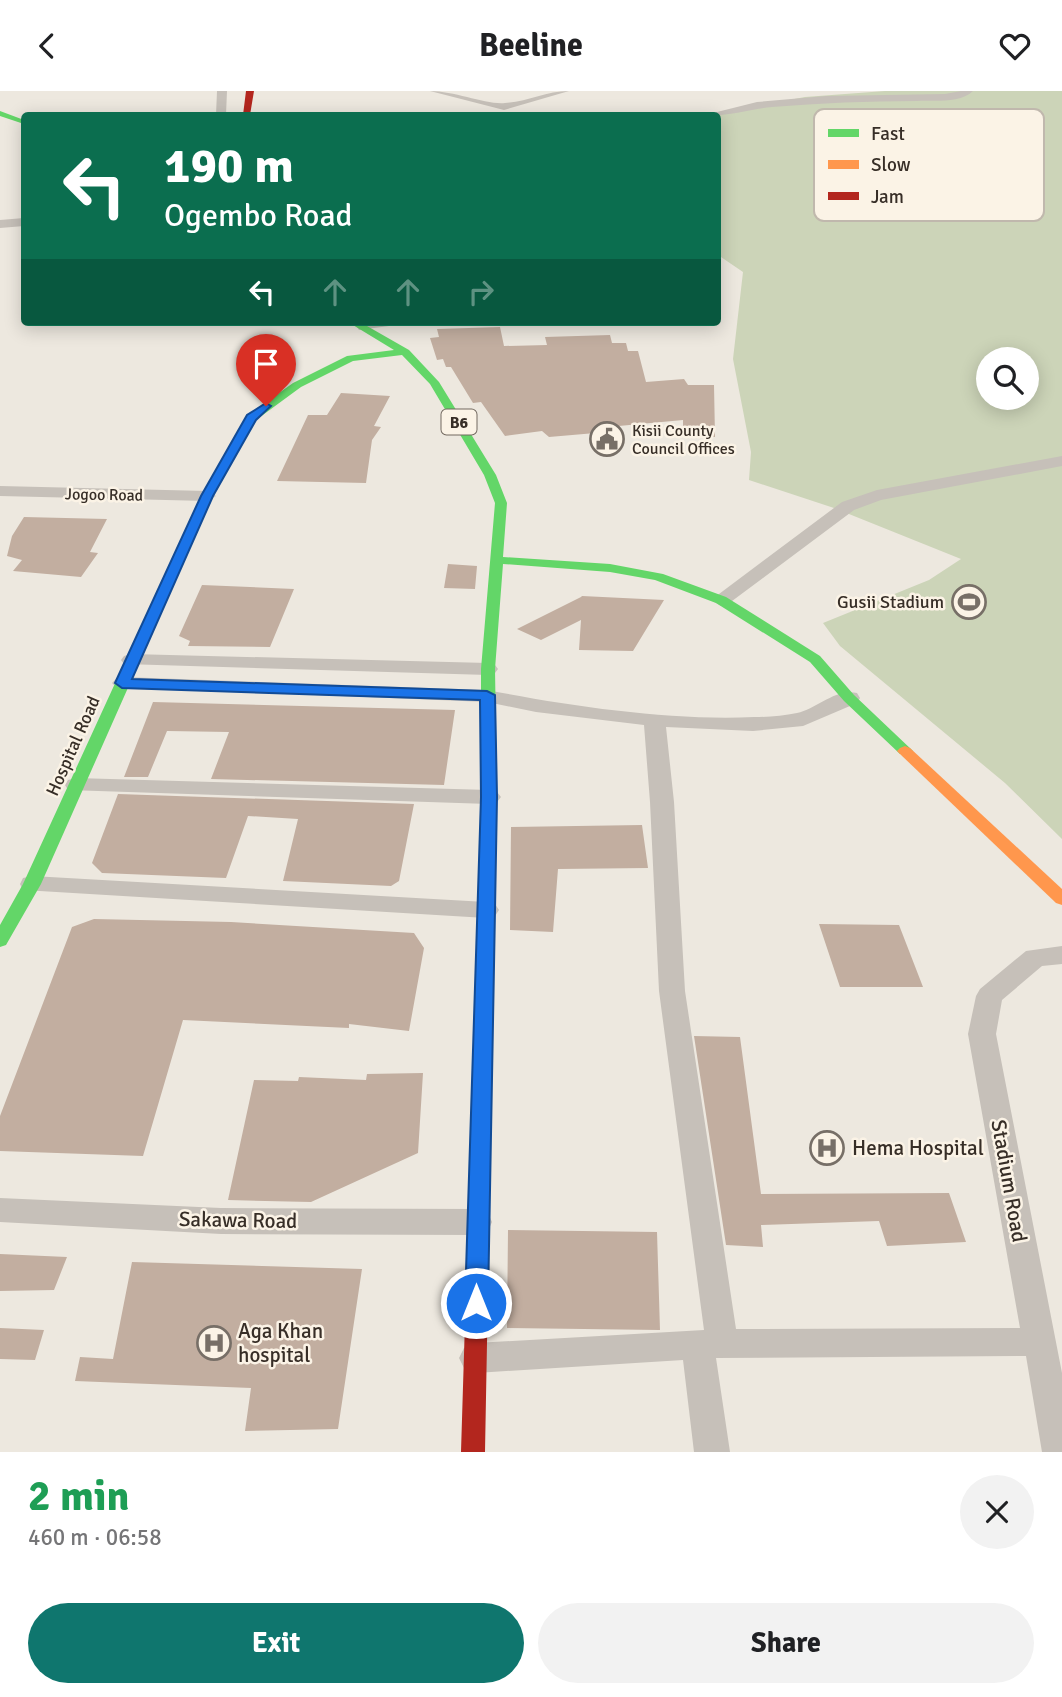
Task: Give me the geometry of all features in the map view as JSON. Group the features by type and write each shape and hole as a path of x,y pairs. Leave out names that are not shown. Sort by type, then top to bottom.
{"main road":[{"path":"246,112 250,91"},
{"path":"0,113 21,121"},
{"name":"B6","path":"360,326 405,352 434,382 490,475 501,503 487,695 489,797 473,1452"},
{"name":"Hospital Road","path":"0,941 32,884 207,496 251,418 312,377 351,358 405,352"},
{"path":"495,560 610,568 657,577 721,600 815,659 849,698 1062,899"}],"street":[{"path":"221,112 222,91"},
{"path":"436,91 503,111 564,91"},
{"path":"721,113 757,106 826,99 945,97 968,91"},
{"path":"0,225 21,222"},
{"path":"721,600 848,506 877,495 1062,461"},
{"name":"Jogoo Road","path":"0,491 207,496"},
{"path":"131,660 488,669"},
{"path":"122,683 487,695 523,704 654,720 753,724 803,719 849,698"},
{"path":"654,720 662,802 672,991 710,1343 712,1452"},
{"path":"76,785 489,797"},
{"path":"32,884 486,910"},
{"name":"Stadium Road","path":"1059,1452 982,1034 989,996 1035,957 1062,955"},
{"name":"Sakawa Road","path":"0,1210 221,1221 477,1222"},
{"path":"476,1358 710,1343 1039,1342"}],"green space":[{"path":"885,91 1062,91 1062,839 1005,783 840,646 823,623 929,580 961,559 834,508 749,480 751,452 733,359 743,272 721,257 721,113 805,97"}],"building":[{"path":"500,327 504,346 547,345 545,337 610,335 612,343 626,343 628,351 638,351 646,382 684,379 688,385 714,385 715,437 683,436 683,420 608,427 607,432 549,437 542,431 505,436 481,402 473,403 451,367 446,367 443,359 437,360 430,338 439,337 437,329"},
{"path":"341,393 390,396 374,426 381,427 372,440 366,483 277,481 308,415 327,415"},
{"path":"24,517 107,519 90,552 98,553 81,577 13,571 22,560 7,556 12,536"},
{"path":"448,564 477,566 475,589 444,588"},
{"path":"202,585 294,589 270,647 188,646 190,641 179,636"},
{"path":"582,596 664,600 633,651 579,650 581,620 541,640 517,629"},
{"path":"153,702 455,710 444,785 211,779 229,732 167,731 148,777 124,777"},
{"path":"118,794 414,804 399,881 391,886 283,881 298,819 248,816 226,878 102,873 92,863"},
{"path":"642,825 648,868 558,869 553,932 510,930 511,827"},
{"path":"94,919 231,922 414,933 424,948 409,1031 349,1024 349,1028 183,1020 143,1156 0,1151 0,1116 72,927"},
{"path":"819,924 899,925 923,987 840,987"},
{"path":"694,1036 740,1037 761,1194 949,1193 966,1242 887,1246 879,1221 761,1225 763,1247 726,1245"},
{"path":"423,1073 418,1153 311,1202 228,1200 254,1080 298,1081 299,1077 366,1080 367,1074"},
{"path":"508,1230 657,1232 660,1330 507,1328"},
{"path":"0,1254 67,1257 54,1290 0,1291"},
{"path":"132,1262 362,1269 338,1429 245,1431 251,1388 75,1381 80,1357 113,1359"},
{"path":"0,1328 44,1330 35,1360 0,1359"}],"traffic: fast":[{"path":"0,113 21,121"},
{"path":"360,326 405,352 434,382 490,475 501,503 488,669 489,797 481,1126"},
{"path":"0,941 32,884 207,496 251,418 297,385 351,358 405,352"},
{"path":"495,560 610,568 658,577 721,600 815,659 849,698 905,751"}],"traffic: slow":[{"path":"905,751 1062,899"}],"traffic: jam":[{"path":"246,112 250,91"},
{"path":"473,1452 481,1126"}],"place":[{"name":"Kisii County Council Offices","path":"607,439"},
{"name":"Gusii Stadium","path":"969,602"},
{"name":"Hema Hospital","path":"827,1148"},
{"name":"Aga Khan hospital","path":"214,1343"}],"route":[{"path":"266,406 251,418 207,496 122,683 487,695 489,797 476,1303"}]}
